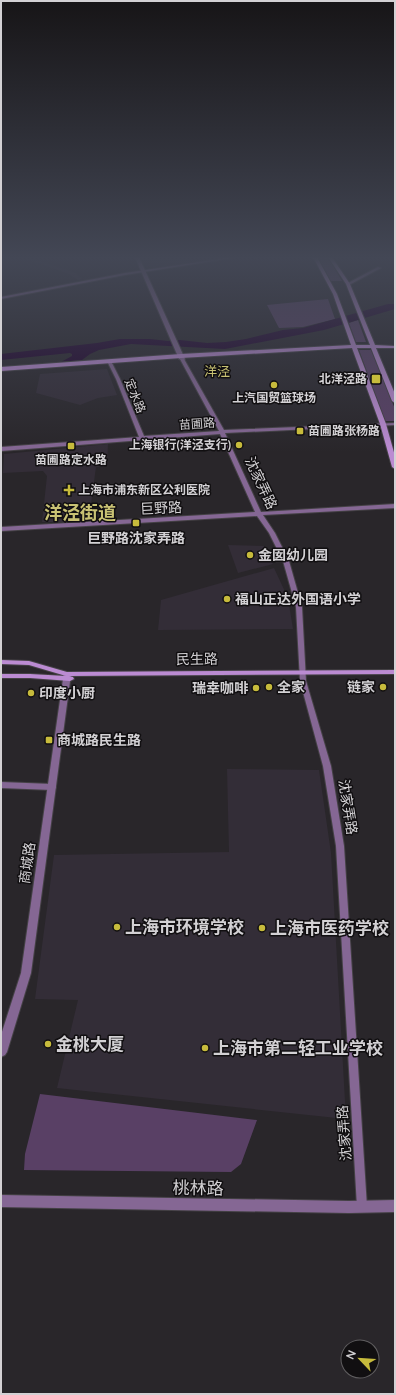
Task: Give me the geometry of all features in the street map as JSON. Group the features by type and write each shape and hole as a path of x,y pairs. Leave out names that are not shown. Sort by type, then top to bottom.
{"main road":[{"path":"345,322 383,424 395,467"},
{"path":"364,322 395,401"},
{"path":"1,369 355,347 395,347"},
{"path":"1,374 110,363"},
{"name":"民生路","path":"1,662 29,663 46,667 67,676"},
{"path":"1,667 46,667"},
{"name":"民生路","path":"1,676 395,672"},
{"path":"1,673 30,676"},
{"name":"民生路","path":"302,674 395,677"}],"street":[{"path":"166,322 182,358"},
{"name":"沈家弄路","path":"182,358 222,432 259,514 272,533 286,561 299,607 302,674 327,766 340,846 362,1207"},
{"name":"定水路","path":"110,363 142,438"},
{"name":"苗圃路","path":"1,449 222,432 395,424"},
{"name":"巨野路","path":"1,529 395,506"},
{"name":"商城路","path":"1,1052 26,973 67,676"},
{"path":"1,785 52,787"},
{"name":"桃林路","path":"1,1201 362,1207 395,1206"}],"shaded area":[{"path":"276,322 323,322 303,327 279,328"},
{"path":"324,322 351,322 324,330 225,349 131,344 99,350 82,360 61,362 72,356 70,353 1,360 1,354 120,339 180,340 207,343 226,342 283,330 303,328"},
{"path":"359,322 366,342 356,342 349,323"},
{"path":"359,350 371,350 395,409 395,421 385,421"},
{"path":"107,369 117,395 98,398 80,405 36,393 40,374"},
{"name":"上海市浦东新区公利医院","path":"108,444 107,466 96,467 91,504 73,505 68,522 42,522 47,476 43,471 3,473 4,454"},
{"name":"金囡幼儿园","path":"228,545 264,546 273,564 238,573"},
{"name":"福山正达外国语小学","path":"274,568 288,598 293,629 158,630 161,600"},
{"path":"227,769 319,770 331,853 346,1119 57,1088 78,1000 35,999 54,855 229,852"},
{"path":"40,1094 257,1120 241,1164 231,1172 24,1170 25,1154"}],"place":[{"name":"北洋泾路","path":"376,379"},
{"name":"上汽国贸篮球场","path":"274,385"},
{"name":"苗圃路张杨路","path":"300,431"},
{"name":"上海银行(洋泾支行)","path":"239,445"},
{"name":"苗圃路定水路","path":"71,446"},
{"name":"上海市浦东新区公利医院","path":"69,490"},
{"name":"巨野路沈家弄路","path":"136,523"},
{"name":"金囡幼儿园","path":"250,555"},
{"name":"福山正达外国语小学","path":"227,599"},
{"name":"全家","path":"269,687"},
{"name":"链家","path":"383,687"},
{"name":"瑞幸咖啡","path":"256,688"},
{"name":"印度小厨","path":"31,693"},
{"name":"商城路民生路","path":"49,740"},
{"name":"上海市环境学校","path":"117,927"},
{"name":"上海市医药学校","path":"262,928"},
{"name":"金桃大厦","path":"48,1044"},
{"name":"上海市第二轻工业学校","path":"205,1048"}],"district":[{"name":"洋泾","path":"217,371"},
{"name":"洋泾街道","path":"80,513"}]}
